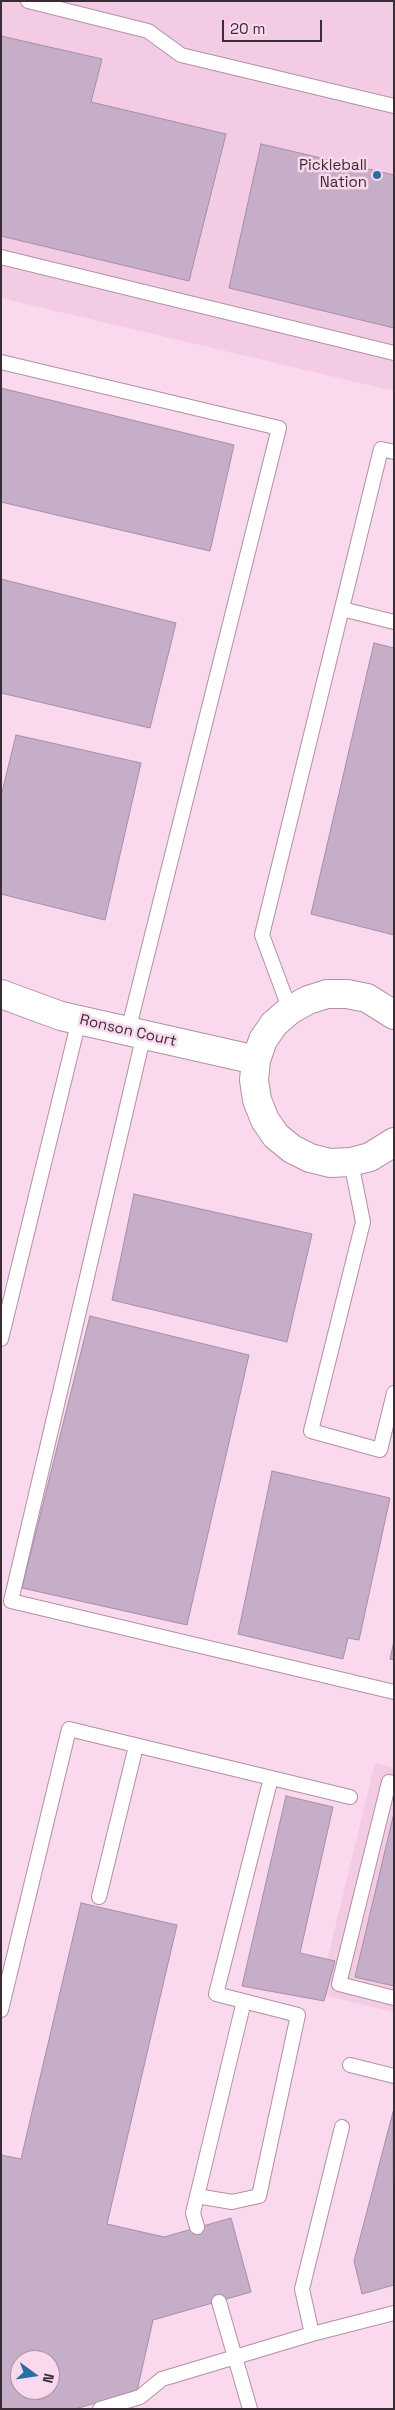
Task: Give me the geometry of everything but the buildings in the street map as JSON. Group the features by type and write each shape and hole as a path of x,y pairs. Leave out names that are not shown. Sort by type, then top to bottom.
{"street":[{"name":"Ronson Court","path":"1,994 61,1016 256,1060"},
{"path":"394,1015 367,998 347,994 327,994 308,1000 290,1010 274,1024 263,1040 256,1060 254,1080 257,1100 264,1120 276,1136 292,1149 310,1158 330,1163 351,1162 370,1157 394,1142"}],"lane":[{"path":"28,1 46,3 148,31 181,55 394,106"},
{"path":"1,257 394,353"},
{"path":"1,362 279,428 136,1033 11,1600 394,1692"},
{"path":"290,1010 262,935 381,449 394,452"},
{"path":"342,609 394,622"},
{"path":"1,1339 79,1020"},
{"path":"351,1162 363,1222 311,1431 380,1450 394,1393"},
{"path":"1,2010 69,1729 350,1797"},
{"path":"99,1897 136,1746"},
{"path":"197,2196 232,2202 259,2196 298,2014 216,1994 271,1778"},
{"path":"394,1783 389,1782 339,1984 394,1998"},
{"path":"197,2227 193,2213 244,2002"},
{"path":"350,2065 394,2076"},
{"path":"312,2334 302,2290 342,2127"},
{"path":"219,2302 250,2409"},
{"path":"100,2409 140,2397 162,2379 312,2334 394,2313"}],"shaded area":[{"path":"1,1 394,1 394,391 1,298"},
{"path":"375,1763 394,1768 394,2012 319,1994"}],"place":[{"name":"Pickleball Nation","path":"377,175"}]}
